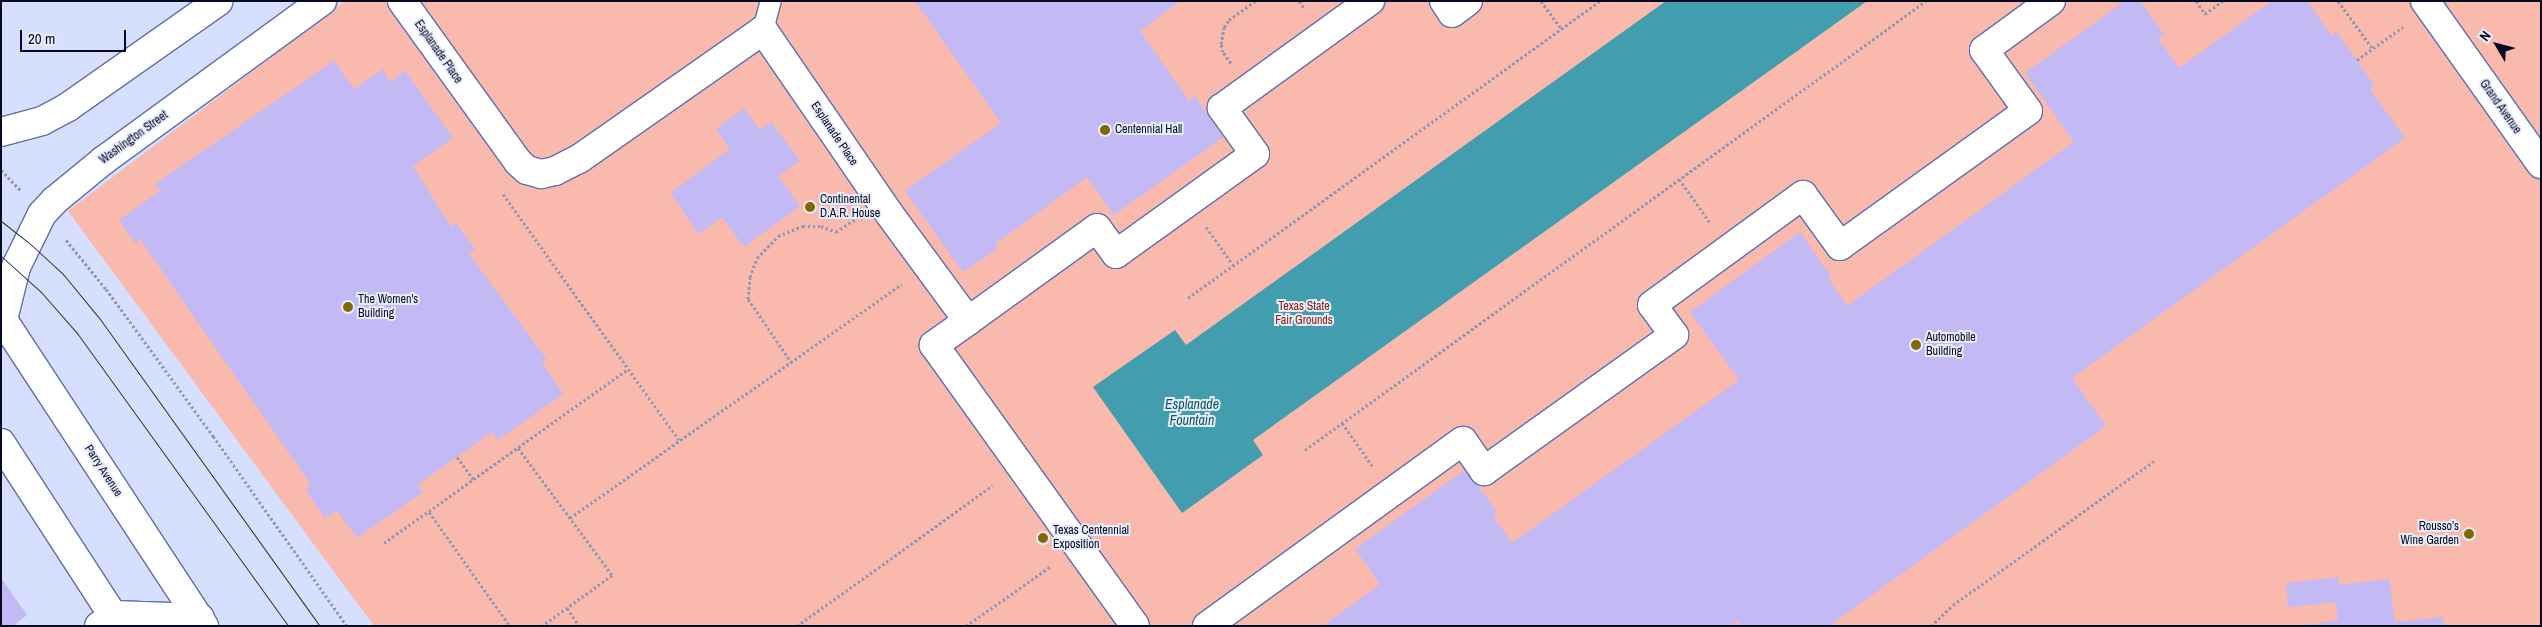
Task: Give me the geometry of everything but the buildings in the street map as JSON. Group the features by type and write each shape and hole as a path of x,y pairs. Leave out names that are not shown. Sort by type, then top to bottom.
{"street":[{"path":"1,132 42,121 68,107 218,1"},
{"name":"Washington Street","path":"2,319 16,268 42,214 54,201 104,160 322,1"},
{"name":"Esplanade Place","path":"402,1 518,162 527,170 541,174 555,171 578,159 762,30 884,207 968,321"},
{"path":"1135,626 1080,546 934,345 1096,228 1116,254 1255,154 1222,108 1370,1"},
{"path":"1444,1 1452,13 1468,1"},
{"path":"1207,626 1463,441 1484,471 1674,335 1652,305 1803,195 1840,246 2028,110 1984,50 2051,1"},
{"name":"Grand Avenue","path":"2428,5 2541,164"},
{"name":"Parry Avenue","path":"2,319 202,622"},
{"path":"1,443 111,622 202,622"}],"lane":[{"path":"762,30 770,1"}],"path":[{"path":"1249,88 1223,52 1221,35 1229,20 1255,1"},
{"path":"1541,1 1561,29"},
{"path":"1188,298 1600,1"},
{"path":"1305,450 1926,1"},
{"path":"2196,1 2205,14 2223,1"},
{"path":"2338,1 2372,48"},
{"path":"2357,60 2428,5"},
{"path":"1,170 24,195"},
{"path":"1679,179 1729,249"},
{"path":"496,186 679,440"},
{"path":"1188,202 1233,266"},
{"path":"792,363 748,299 750,277 757,258 778,236 803,226 821,226 836,232 884,207"},
{"path":"61,234 106,289 347,626"},
{"path":"570,518 927,266"},
{"path":"384,543 628,369"},
{"path":"1342,423 1392,493"},
{"path":"518,448 612,575 542,626"},
{"path":"457,457 474,480"},
{"path":"1931,626 1953,605 2154,461"},
{"path":"797,626 1021,465"},
{"path":"429,512 510,626"},
{"path":"966,626 1080,546"},
{"path":"566,608 579,626"}],"green space":[{"name":"Texas State Fair Grounds","path":"345,1 2541,1 2541,626 374,626 68,211"}],"water":[{"name":"Esplanade Fountain","path":"1666,1 1867,1 1253,440 1263,455 1182,513 1093,387 1175,330 1186,345"}],"tram line":[{"path":"1,221 27,241 63,274 100,319 320,626"},
{"path":"1,256 41,292 77,333 288,626"}],"place":[{"name":"Centennial Hall","path":"1105,130"},
{"name":"Continental D.A.R. House","path":"810,207"},
{"name":"The Women's Building","path":"348,307"},
{"name":"Automobile Building","path":"1916,345"},
{"name":"Rousso’s Wine Garden","path":"2469,534"},
{"name":"Texas Centennial Exposition","path":"1043,538"}]}
